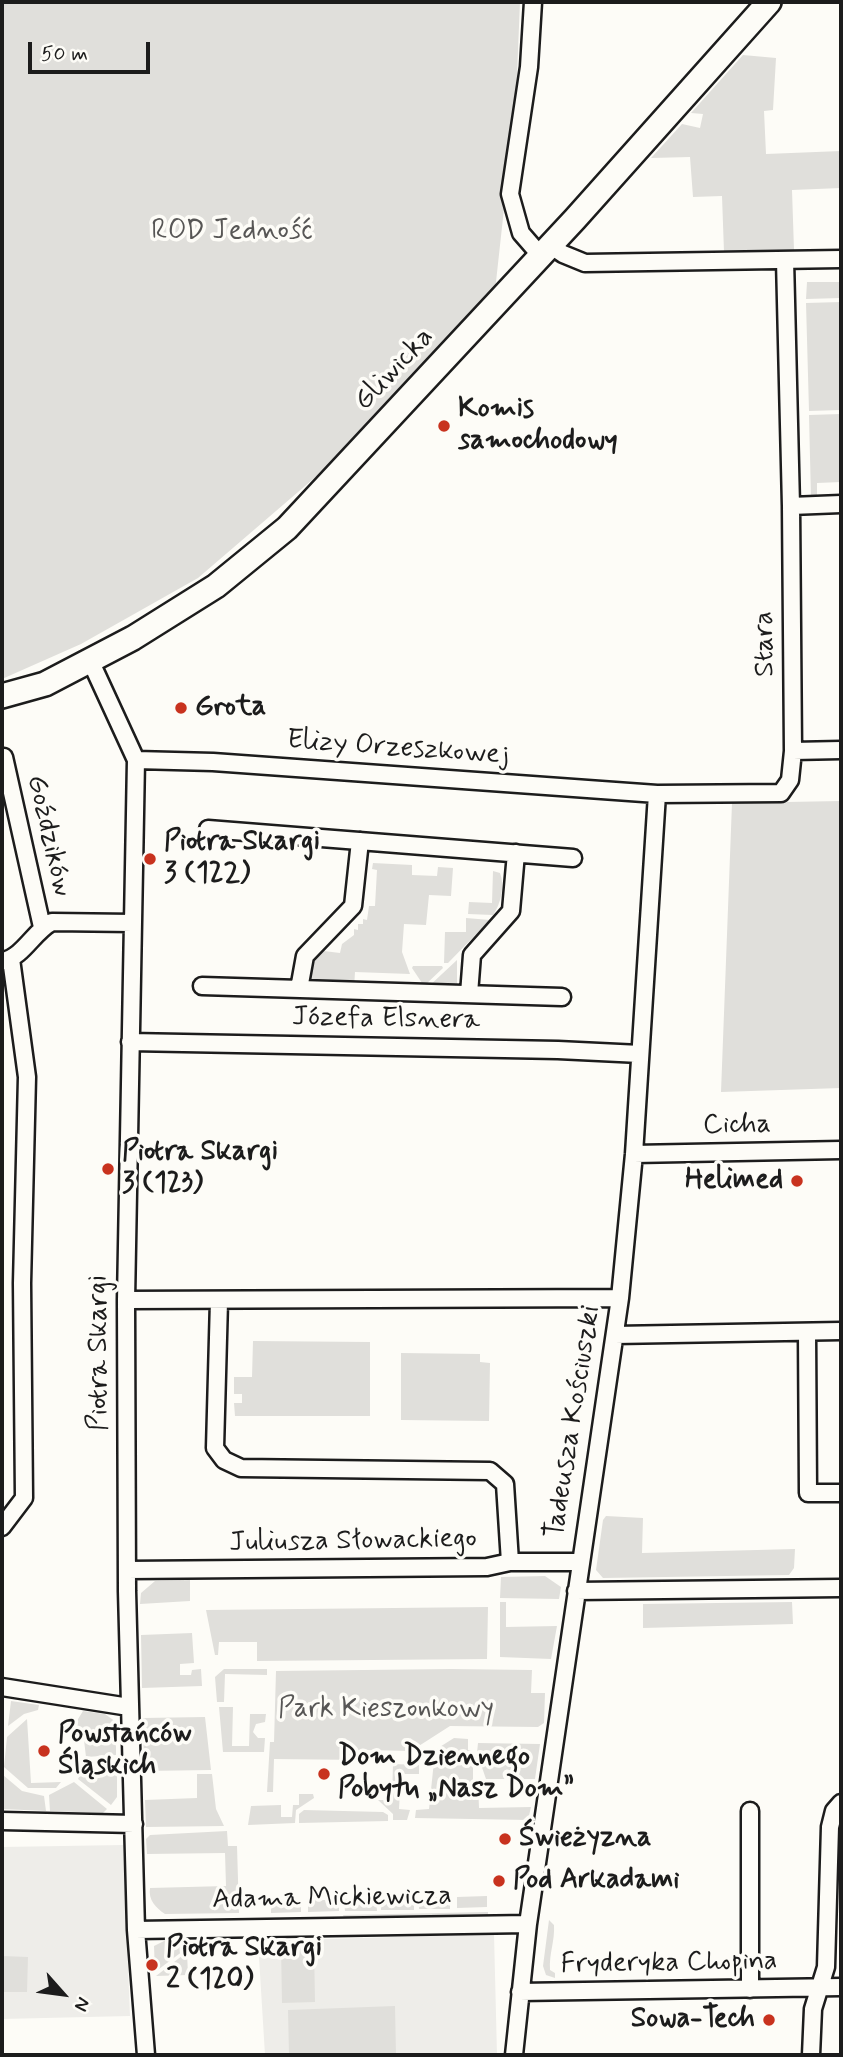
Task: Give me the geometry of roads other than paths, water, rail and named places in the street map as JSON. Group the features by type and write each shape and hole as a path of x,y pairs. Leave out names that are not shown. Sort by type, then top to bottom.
{"main road":[{"name":"Gliwicka","path":"2,696 45,684 207,592 287,528 546,250 769,2"}],"street":[{"path":"533,2 530,67 510,194 521,233 546,250 586,263 841,259"},
{"name":"Stara","path":"785,260 791,506 793,751 790,780"},
{"path":"791,506 841,503"},
{"name":"Piotra Skargi","path":"90,660 136,760 126,1300 127,1570 136,1930 146,2055"},
{"path":"793,751 841,750"},
{"name":"Goździków","path":"4,757 42,927"},
{"name":"Elizy Orzeszkowej","path":"136,760 213,762 657,794 781,793 790,780"},
{"name":"Tadeusza Kościuszki","path":"514,2055 528,1924 579,1562 620,1298 634,1154 657,794"},
{"path":"208,829 573,858"},
{"path":"299,989 305,956 353,906 360,841"},
{"path":"469,994 472,955 510,911 516,853"},
{"path":"3,1527 24,1498 22,1283 27,1077 7,960 42,927 52,922 132,923"},
{"name":"Józefa Elsnera","path":"202,986 562,997"},
{"name":"Józefa Elsnera","path":"130,1042 640,1054"},
{"name":"Cicha","path":"634,1154 841,1150"},
{"path":"126,1300 620,1298"},
{"path":"219,1301 215,1448 224,1461 241,1468 491,1471 505,1484 510,1562"},
{"path":"615,1335 841,1331"},
{"path":"807,1332 808,1493 841,1493"},
{"name":"Juliusza Słowackiego","path":"127,1570 487,1567 510,1562 579,1562"},
{"path":"576,1591 841,1588"},
{"path":"2,1688 129,1707"},
{"path":"811,2055 813,2009 826,1967 830,1917 831,1827 834,1811 841,1803"},
{"path":"750,1811 750,1989"},
{"path":"2,1821 135,1824"},
{"name":"Adama Mickiewicza","path":"136,1930 528,1924"},
{"name":"Fryderyka Chopina","path":"520,1992 841,1987"}],"place":[{"name":"Komis samochodowy","path":"444,426"},
{"name":"Grota","path":"181,708"},
{"name":"Piotra Skargi 3 (122)","path":"150,859"},
{"name":"Piotra Skargi 3 (123)","path":"108,1169"},
{"name":"Helimed","path":"797,1181"},
{"name":"Powstańców Śląskich","path":"44,1751"},
{"name":"Dom Dziennego Pobytu „Nasz Dom”","path":"324,1774"},
{"name":"Świeżyzna","path":"505,1839"},
{"name":"Pod Arkadami","path":"499,1881"},
{"name":"Piotra Skargi 2 (120)","path":"152,1965"},
{"name":"Sowa-Tech","path":"769,2020"}],"park label":[{"name":"ROD Jedność","path":"232,232"},
{"name":"Park Kieszonkowy","path":"386,1710"}]}
